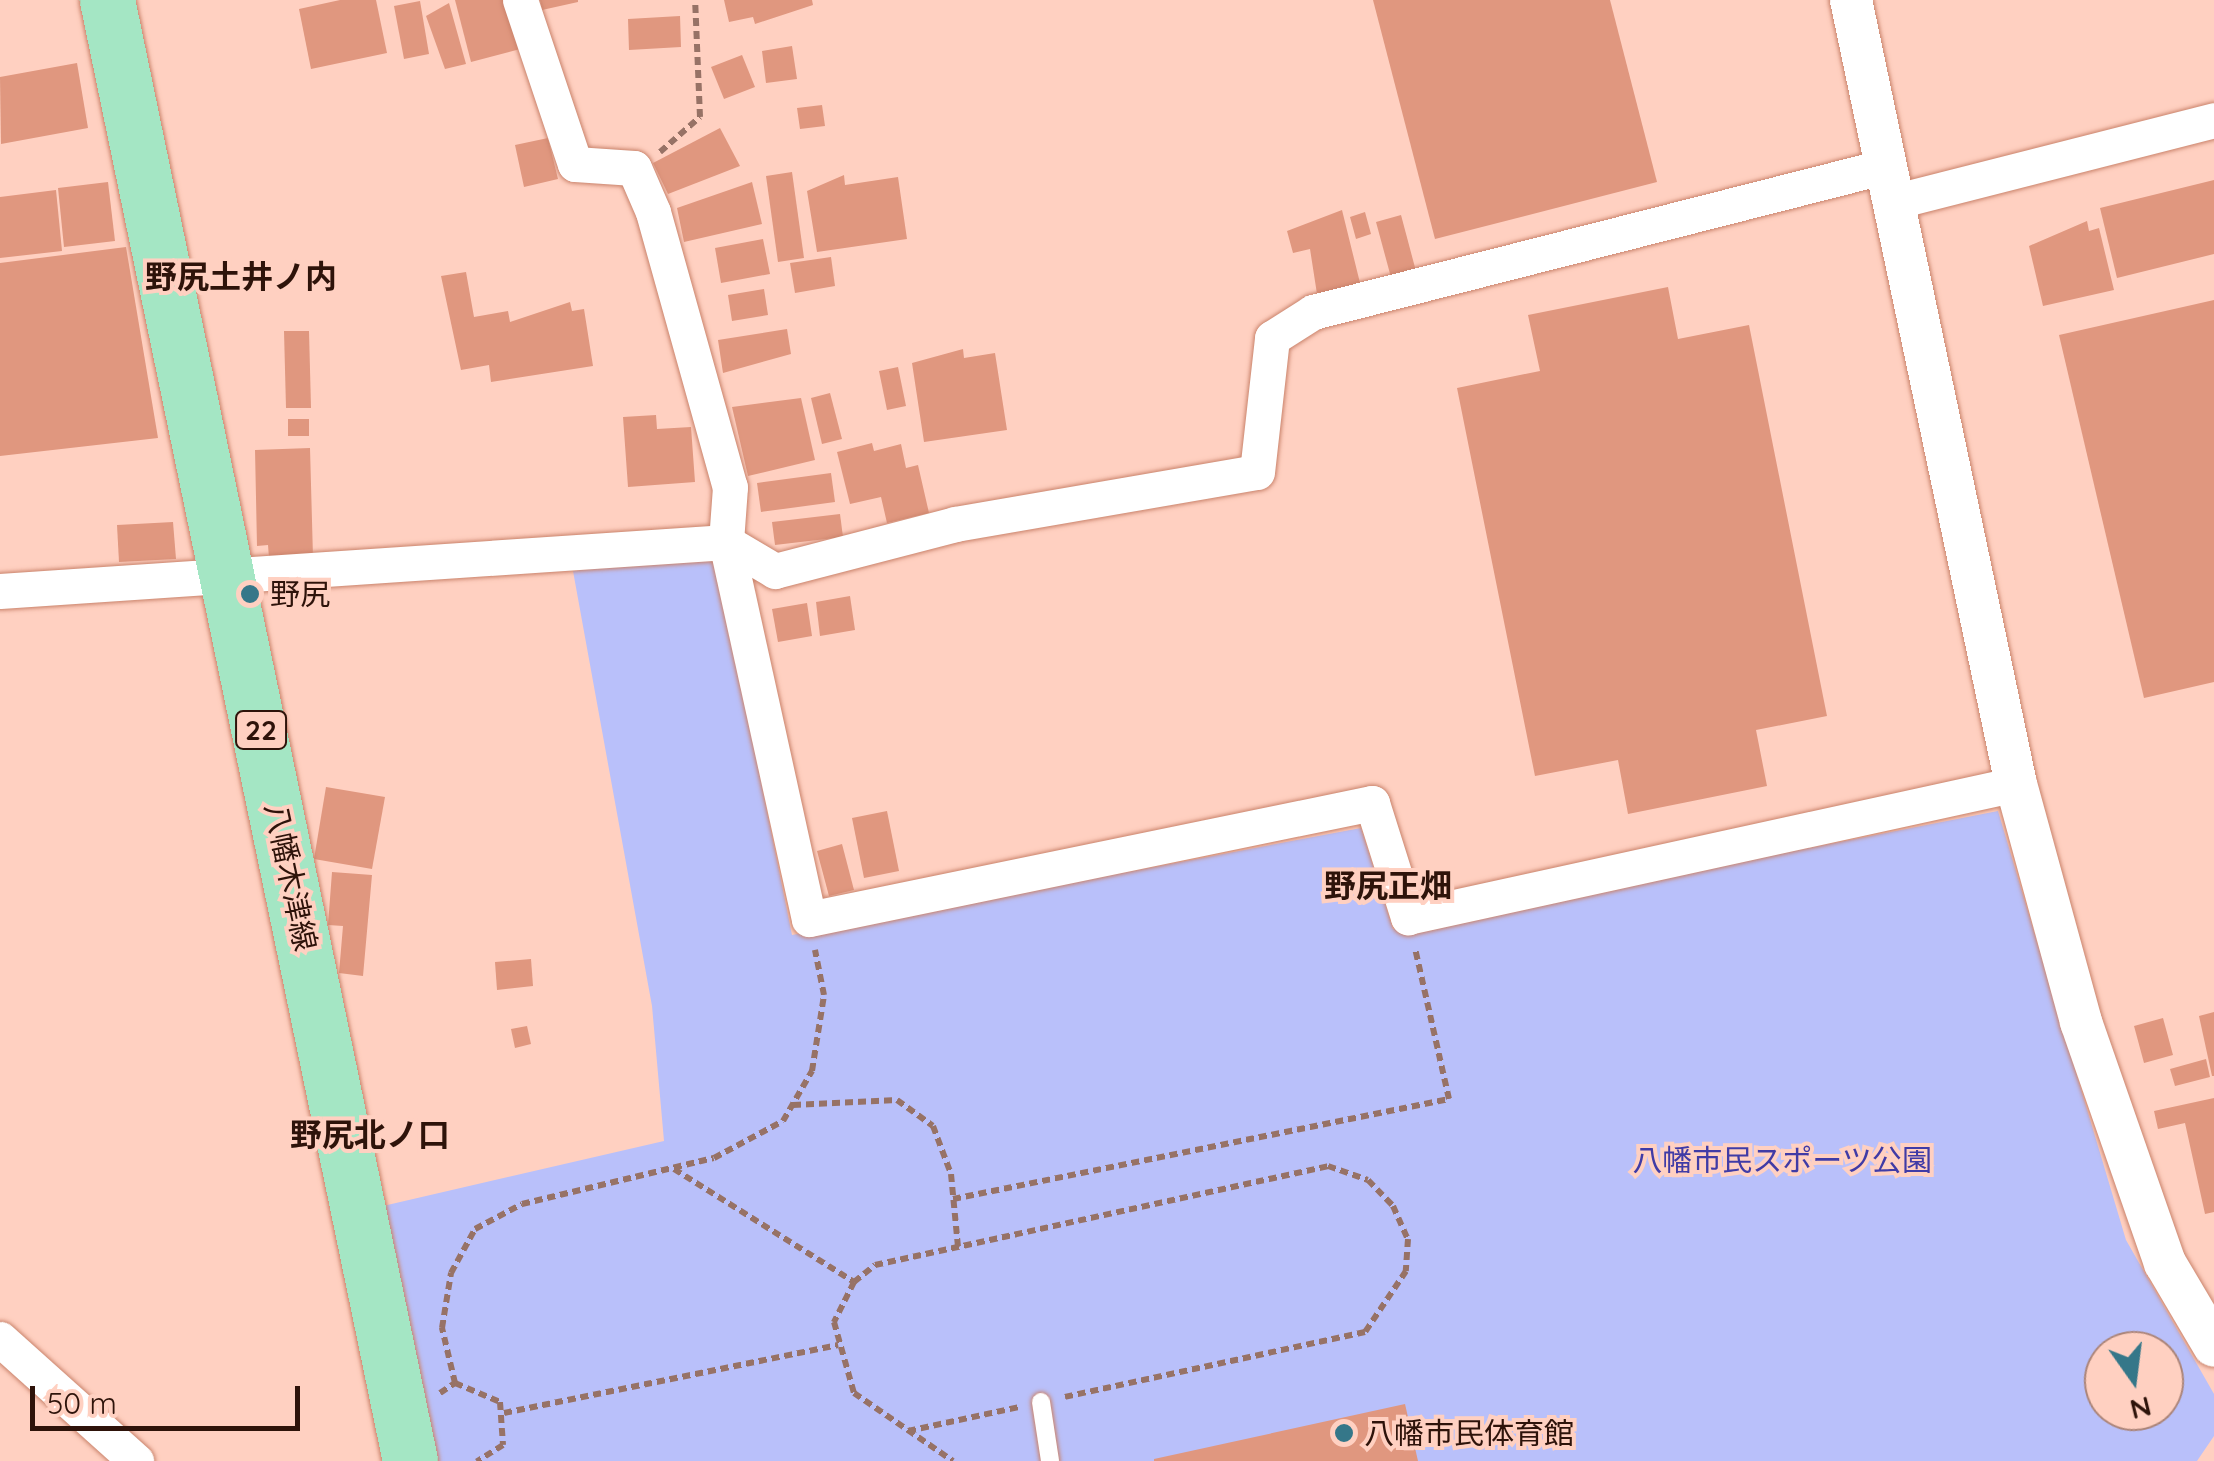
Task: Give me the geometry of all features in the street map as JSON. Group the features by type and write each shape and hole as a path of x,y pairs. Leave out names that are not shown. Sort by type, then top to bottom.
{"main road":[{"name":"八幡木津線","path":"107,0 410,1461"}],"street":[{"path":"520,0 575,164 634,168 730,487 726,542 808,920 1372,803 1408,917 2016,784"},
{"path":"1851,0 2016,784 2081,1022 2165,1264 2214,1346"},
{"path":"0,591 226,572 726,542 775,571 955,524 1257,472 1272,338 1312,312 1890,184 2214,120"},
{"path":"0,1339 136,1461"}],"lane":[{"path":"1041,1402 1050,1461"}],"path":[{"path":"634,168 700,116 695,0"},
{"path":"953,1199 1449,1099 1408,917"},
{"path":"455,1383 442,1328 451,1273 475,1228 522,1204 714,1158 783,1122 812,1071 824,996 808,920"},
{"path":"792,1106 898,1100 933,1126 953,1199 958,1247"},
{"path":"908,1432 1365,1332 1406,1271 1408,1239 1393,1206 1368,1180 1328,1166 875,1265 854,1282 834,1322 854,1393 908,1432 952,1461"},
{"path":"673,1168 854,1282"},
{"path":"504,1413 838,1345"},
{"path":"432,1398 455,1383 482,1388 504,1413 503,1445 480,1460"}],"green space":[{"name":"八幡市民スポーツ公園","path":"715,553 792,935 1361,828 1393,929 1998,811 2126,1240 2178,1331 2084,1331 2084,1431 2184,1431 2184,1342 2214,1394 2214,1436 2197,1461 432,1461 383,1206 664,1141 652,1006 573,571"}],"building":[{"path":"340,0 376,0 387,53 311,69 299,9"},
{"path":"455,0 511,0 524,48 471,62"},
{"path":"540,0 578,0 578,2 542,10"},
{"path":"724,0 812,0 813,5 755,24 753,17 729,22"},
{"path":"1373,0 1610,0 1657,182 1435,239"},
{"path":"420,1 429,54 404,59 394,6"},
{"path":"449,3 466,64 445,69 426,16"},
{"path":"680,16 681,47 629,50 628,19"},
{"path":"792,46 797,79 766,83 762,51"},
{"path":"742,55 755,87 724,99 711,67"},
{"path":"77,63 88,128 1,144 0,77"},
{"path":"822,105 825,126 800,129 797,108"},
{"path":"720,128 740,166 668,194 653,163"},
{"path":"548,138 558,179 524,187 515,145"},
{"path":"792,172 804,258 778,262 766,176"},
{"path":"844,175 845,185 898,177 907,239 817,252 807,191"},
{"path":"2214,180 2214,254 2117,278 2100,208"},
{"path":"108,182 115,241 64,247 58,188"},
{"path":"752,182 762,224 684,242 677,208"},
{"path":"56,190 62,251 0,258 0,197"},
{"path":"1342,210 1362,291 1317,294 1310,249 1293,253 1287,231"},
{"path":"1365,212 1371,234 1356,239 1350,217"},
{"path":"1401,215 1417,275 1392,281 1376,222"},
{"path":"2087,221 2089,231 2099,228 2114,290 2043,306 2029,246"},
{"path":"763,239 770,274 721,283 715,248"},
{"path":"126,247 158,438 0,456 0,263"},
{"path":"831,257 835,286 795,293 790,263"},
{"path":"466,272 474,317 508,311 510,322 570,302 572,311 584,309 593,366 491,382 489,365 461,370 441,276"},
{"path":"1668,287 1678,339 1749,325 1827,716 1756,730 1767,786 1628,814 1618,760 1535,776 1457,388 1540,371 1528,315"},
{"path":"764,289 768,315 732,321 728,295"},
{"path":"2214,300 2214,682 2144,698 2059,335"},
{"path":"787,329 791,354 723,373 718,340"},
{"path":"284,331 309,331 311,408 286,408"},
{"path":"963,349 964,358 995,353 1007,430 924,442 912,363"},
{"path":"898,367 906,406 887,410 879,371"},
{"path":"830,393 842,439 822,444 811,398"},
{"path":"801,398 815,460 748,476 732,407"},
{"path":"656,415 657,429 691,427 695,482 628,487 623,417"},
{"path":"288,419 309,419 309,436 288,436"},
{"path":"872,443 874,451 901,444 906,468 918,465 929,513 887,523 881,497 850,504 837,452"},
{"path":"310,448 313,557 269,558 268,545 257,546 255,450"},
{"path":"831,473 835,502 761,512 757,483"},
{"path":"840,514 843,537 775,545 772,522"},
{"path":"173,522 176,559 119,562 117,525"},
{"path":"850,596 855,630 820,636 816,602"},
{"path":"807,603 812,636 778,642 772,609"},
{"path":"326,787 385,797 372,869 314,859"},
{"path":"887,811 899,871 864,878 852,818"},
{"path":"842,844 854,890 829,896 817,851"},
{"path":"332,872 372,875 363,976 339,973 343,926 328,925"},
{"path":"531,959 533,986 497,990 495,962"},
{"path":"2214,1012 2214,1076 2212,1076 2199,1016"},
{"path":"2163,1018 2173,1055 2144,1063 2134,1026"},
{"path":"527,1026 531,1044 515,1048 511,1029"},
{"path":"2206,1059 2210,1077 2175,1086 2170,1069"},
{"path":"2214,1098 2214,1212 2205,1214 2185,1123 2158,1129 2154,1111"},
{"name":"八幡市民体育館","path":"1405,1404 1418,1461 1154,1461 1154,1459"}],"place":[{"name":"野尻","path":"250,594"},
{"name":"八幡市民体育館","path":"1344,1433"}],"district":[{"name":"野尻土井ノ内","path":"241,276"},
{"name":"野尻正畑","path":"1388,885"},
{"name":"野尻北ノ口","path":"370,1134"}]}
